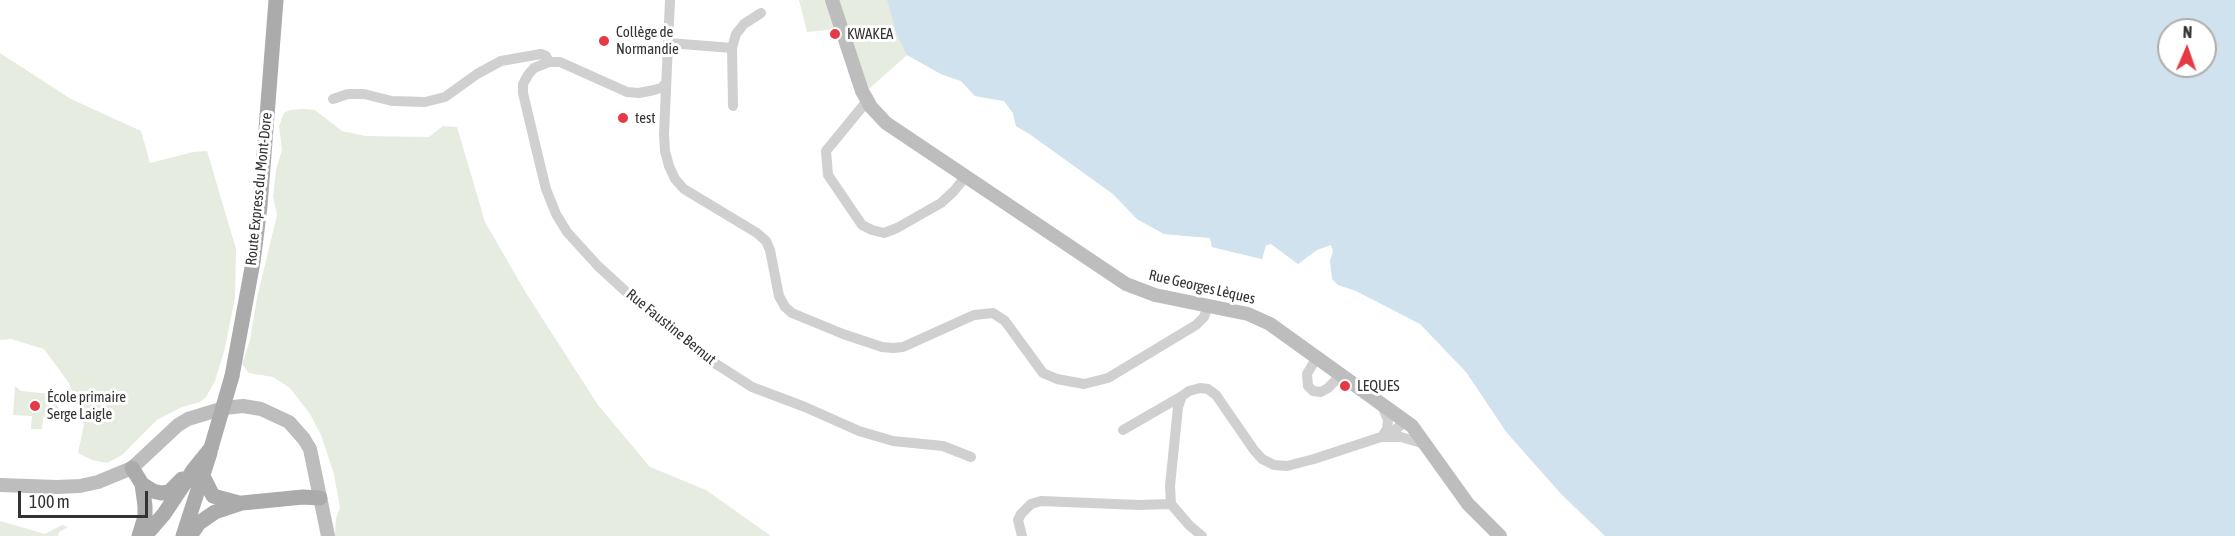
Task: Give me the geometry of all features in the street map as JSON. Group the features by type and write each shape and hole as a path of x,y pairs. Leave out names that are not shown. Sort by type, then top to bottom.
{"main road":[{"name":"Route Express du Mont-Dore","path":"199,474 211,448 232,376 255,251 276,0"},
{"path":"268,108 283,0"},
{"name":"Rue Georges Lèques","path":"832,0 855,73 867,101 886,123 1126,284 1155,295 1257,317 1270,324 1412,426 1468,504 1500,536"},
{"path":"0,485 80,486 98,482 132,468 178,425 188,419 224,408 243,406 261,409 289,422 298,430 310,449 328,536"},
{"path":"132,468 142,484 161,493 169,492 199,474"},
{"path":"199,474 213,496 242,503"},
{"path":"145,536 199,474"},
{"path":"183,536 199,474"},
{"path":"139,536 145,517 142,484"},
{"path":"190,536 199,523 215,512 242,503 303,497 319,493"}],"street":[{"path":"670,0 665,151 675,179 696,197 757,233 766,241 770,250 779,296 785,307 802,319 872,344 893,348 913,343 974,315 993,313 1005,321 1043,372 1057,379 1084,384 1108,378 1196,325 1204,317 1208,306"},
{"path":"733,106 732,48 736,34 744,24 761,13"},
{"path":"669,43 732,48"},
{"path":"333,99 348,94 364,94 392,101 425,102 445,97 477,74 501,61 542,54 549,62 570,66 627,92 639,93 654,90 666,83"},
{"name":"Rue Faustine Bernut","path":"549,62 534,68 524,84 523,93 536,148 546,189 556,214 567,232 598,266 678,335 731,375 752,387 859,431 893,441 943,446 971,457"},
{"path":"867,101 826,151 828,175 862,225 884,233 897,228 941,203 965,177"},
{"path":"1317,357 1307,374 1308,386 1313,391 1322,392 1341,375"},
{"path":"1123,430 1189,391 1200,387 1216,395 1262,459 1274,465 1287,466 1382,437 1394,432 1406,421"},
{"path":"1182,396 1178,407 1171,467 1172,504 1189,525 1202,536"},
{"path":"1380,403 1388,420 1387,429 1382,437"},
{"path":"1382,437 1401,437 1426,444"},
{"path":"1023,536 1018,520 1021,513 1031,504 1041,501 1172,504"}],"shaded area":[{"path":"799,0 914,0 1279,229 1298,264 1271,244 1266,245 1262,259 1212,247 1210,238 1164,234 1137,219 1113,194 1016,126 1013,113 1004,101 975,96 961,81 941,74 907,55 870,88 862,91 839,29 807,32"},
{"path":"0,53 71,99 141,131 150,163 193,152 207,151 236,249 235,297 225,348 215,381 206,397 200,402 182,407 157,420 122,455 107,463 92,460 78,453 84,425 69,383 44,349 11,339 0,340"},
{"path":"303,109 315,110 342,131 365,136 429,137 443,126 457,127 485,222 526,293 598,405 650,467 706,490 771,536 335,536 336,518 340,508 334,474 321,435 310,414 290,388 273,377 249,373 242,364 250,340 257,298 277,215 273,197 276,170 282,150 279,126 284,113"},
{"path":"15,386 21,391 51,394 65,419 43,417 42,429 31,429 32,416 13,415"},
{"path":"0,521 45,534 62,525 68,527 59,532 58,536 0,536"}],"water":[{"path":"887,0 2235,0 2235,536 1605,536 1562,495 1507,433 1466,372 1420,324 1356,291 1338,285 1332,279 1330,261 1333,251 1331,245 1317,250 1298,264 1271,244 1266,245 1262,259 1212,247 1210,238 1164,234 1137,219 1113,194 1016,126 1013,113 1004,101 975,96 961,81 941,74 907,55 897,35"}],"place":[{"name":"KWAKEA","path":"835,34"},
{"name":"Collège de Normandie","path":"604,41"},
{"name":"test","path":"623,118"},
{"name":"LEQUES","path":"1345,386"},
{"name":"École primaire Serge Laigle","path":"35,406"}]}
